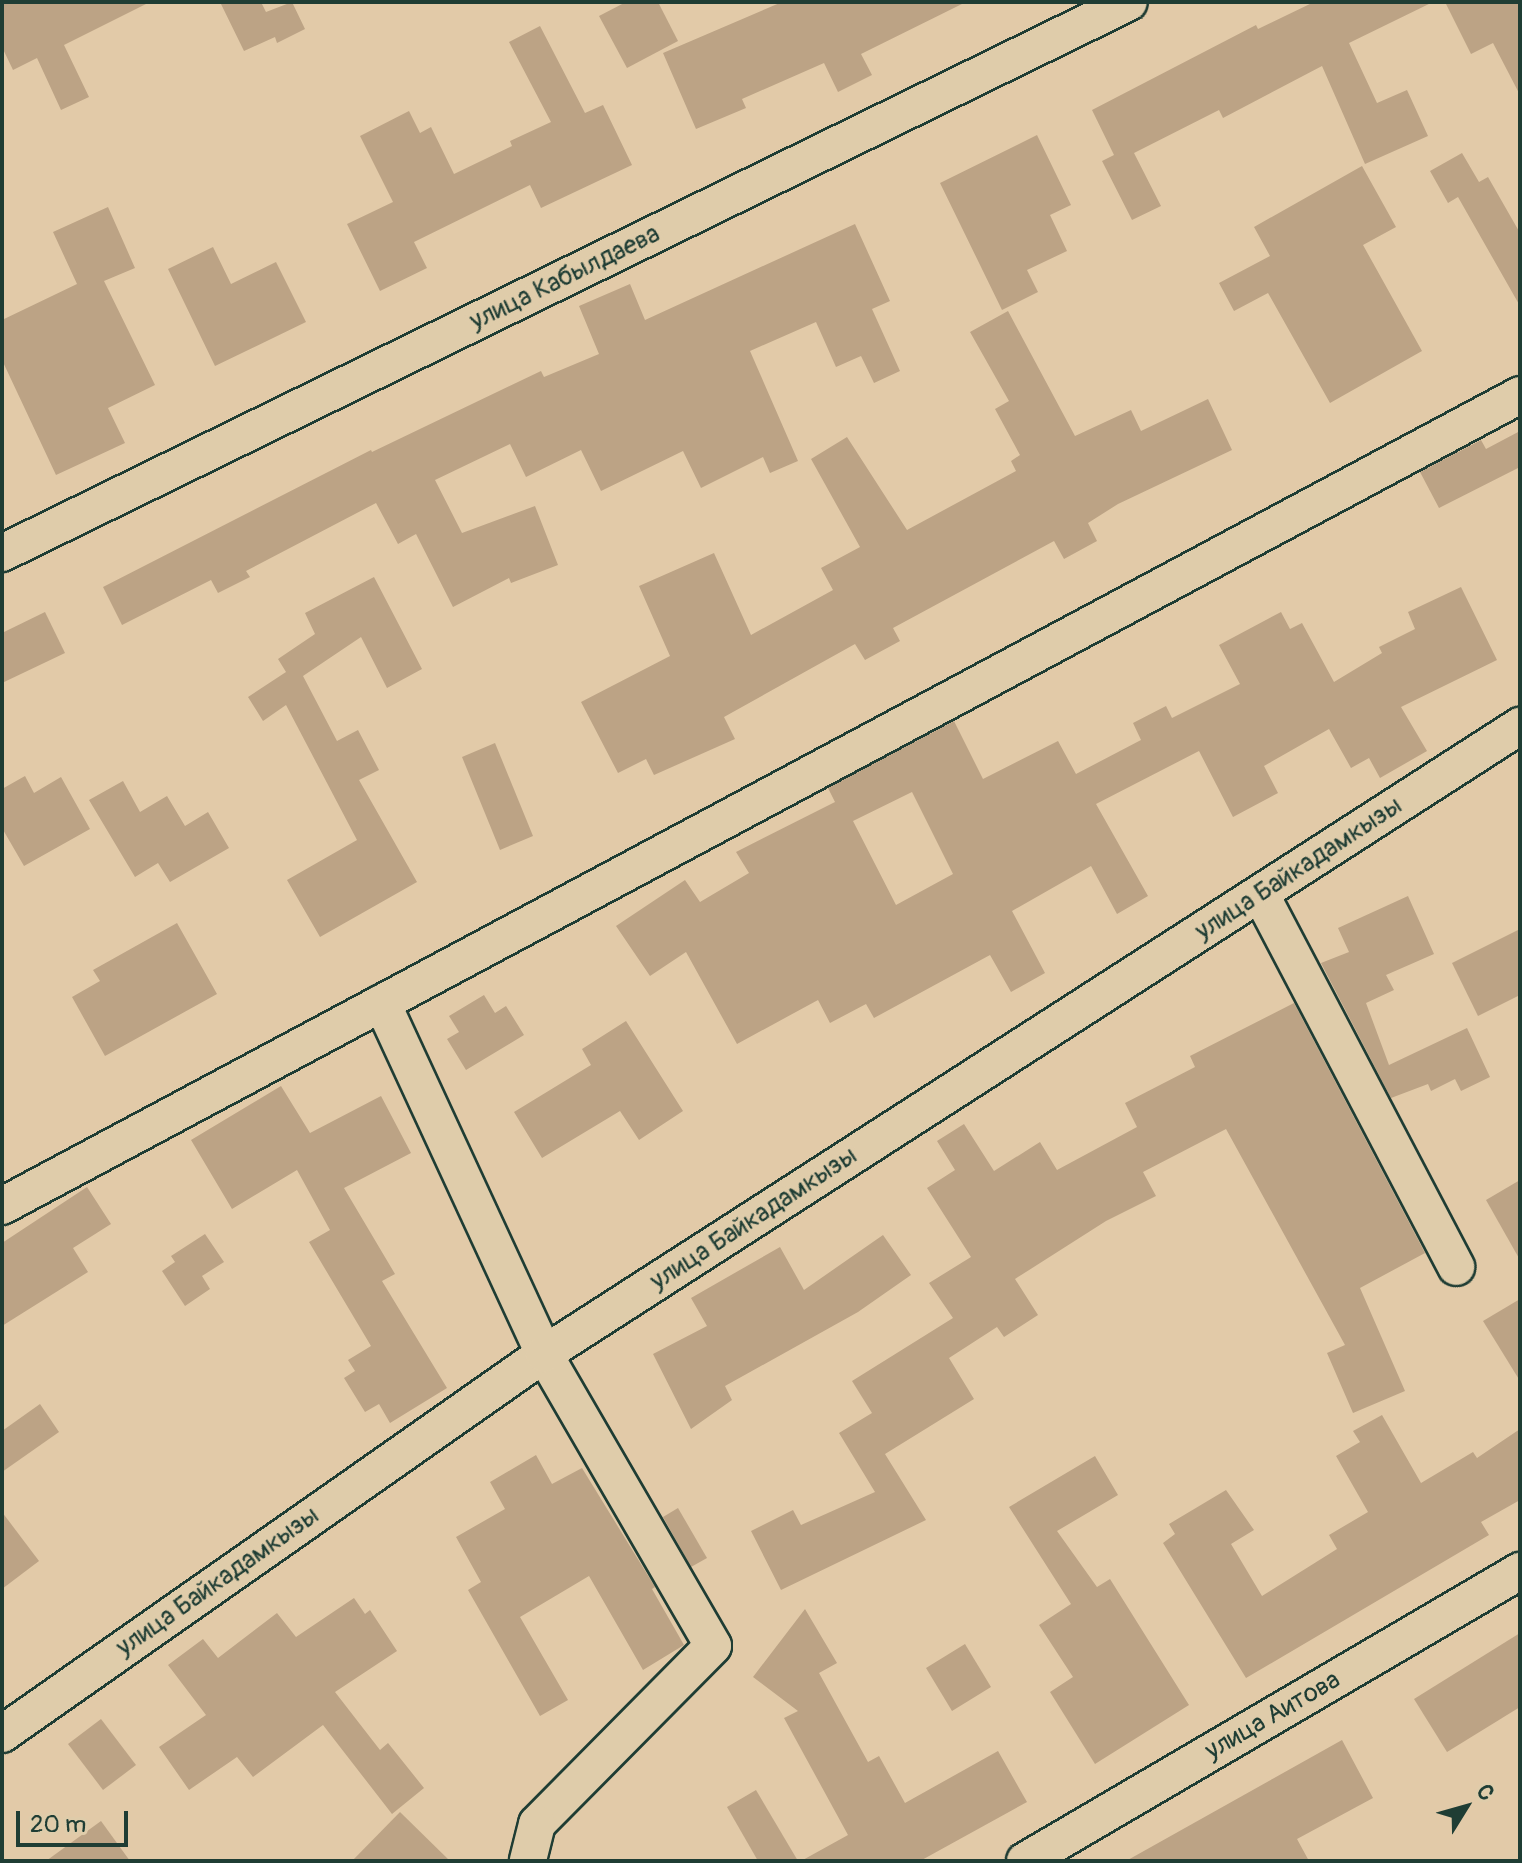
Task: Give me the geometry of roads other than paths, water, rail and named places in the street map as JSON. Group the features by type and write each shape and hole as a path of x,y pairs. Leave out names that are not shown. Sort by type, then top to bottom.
{"street":[{"name":"улица Кабылдаева","path":"2,553 1129,2"},
{"path":"2,1206 1520,395"},
{"name":"улица Байкадамкызы","path":"2,1734 544,1354 1520,726"},
{"path":"1261,895 1456,1267"},
{"path":"382,1003 544,1354 713,1646 537,1824 528,1861"},
{"name":"улица Аитова","path":"1025,1861 1520,1571"}]}
